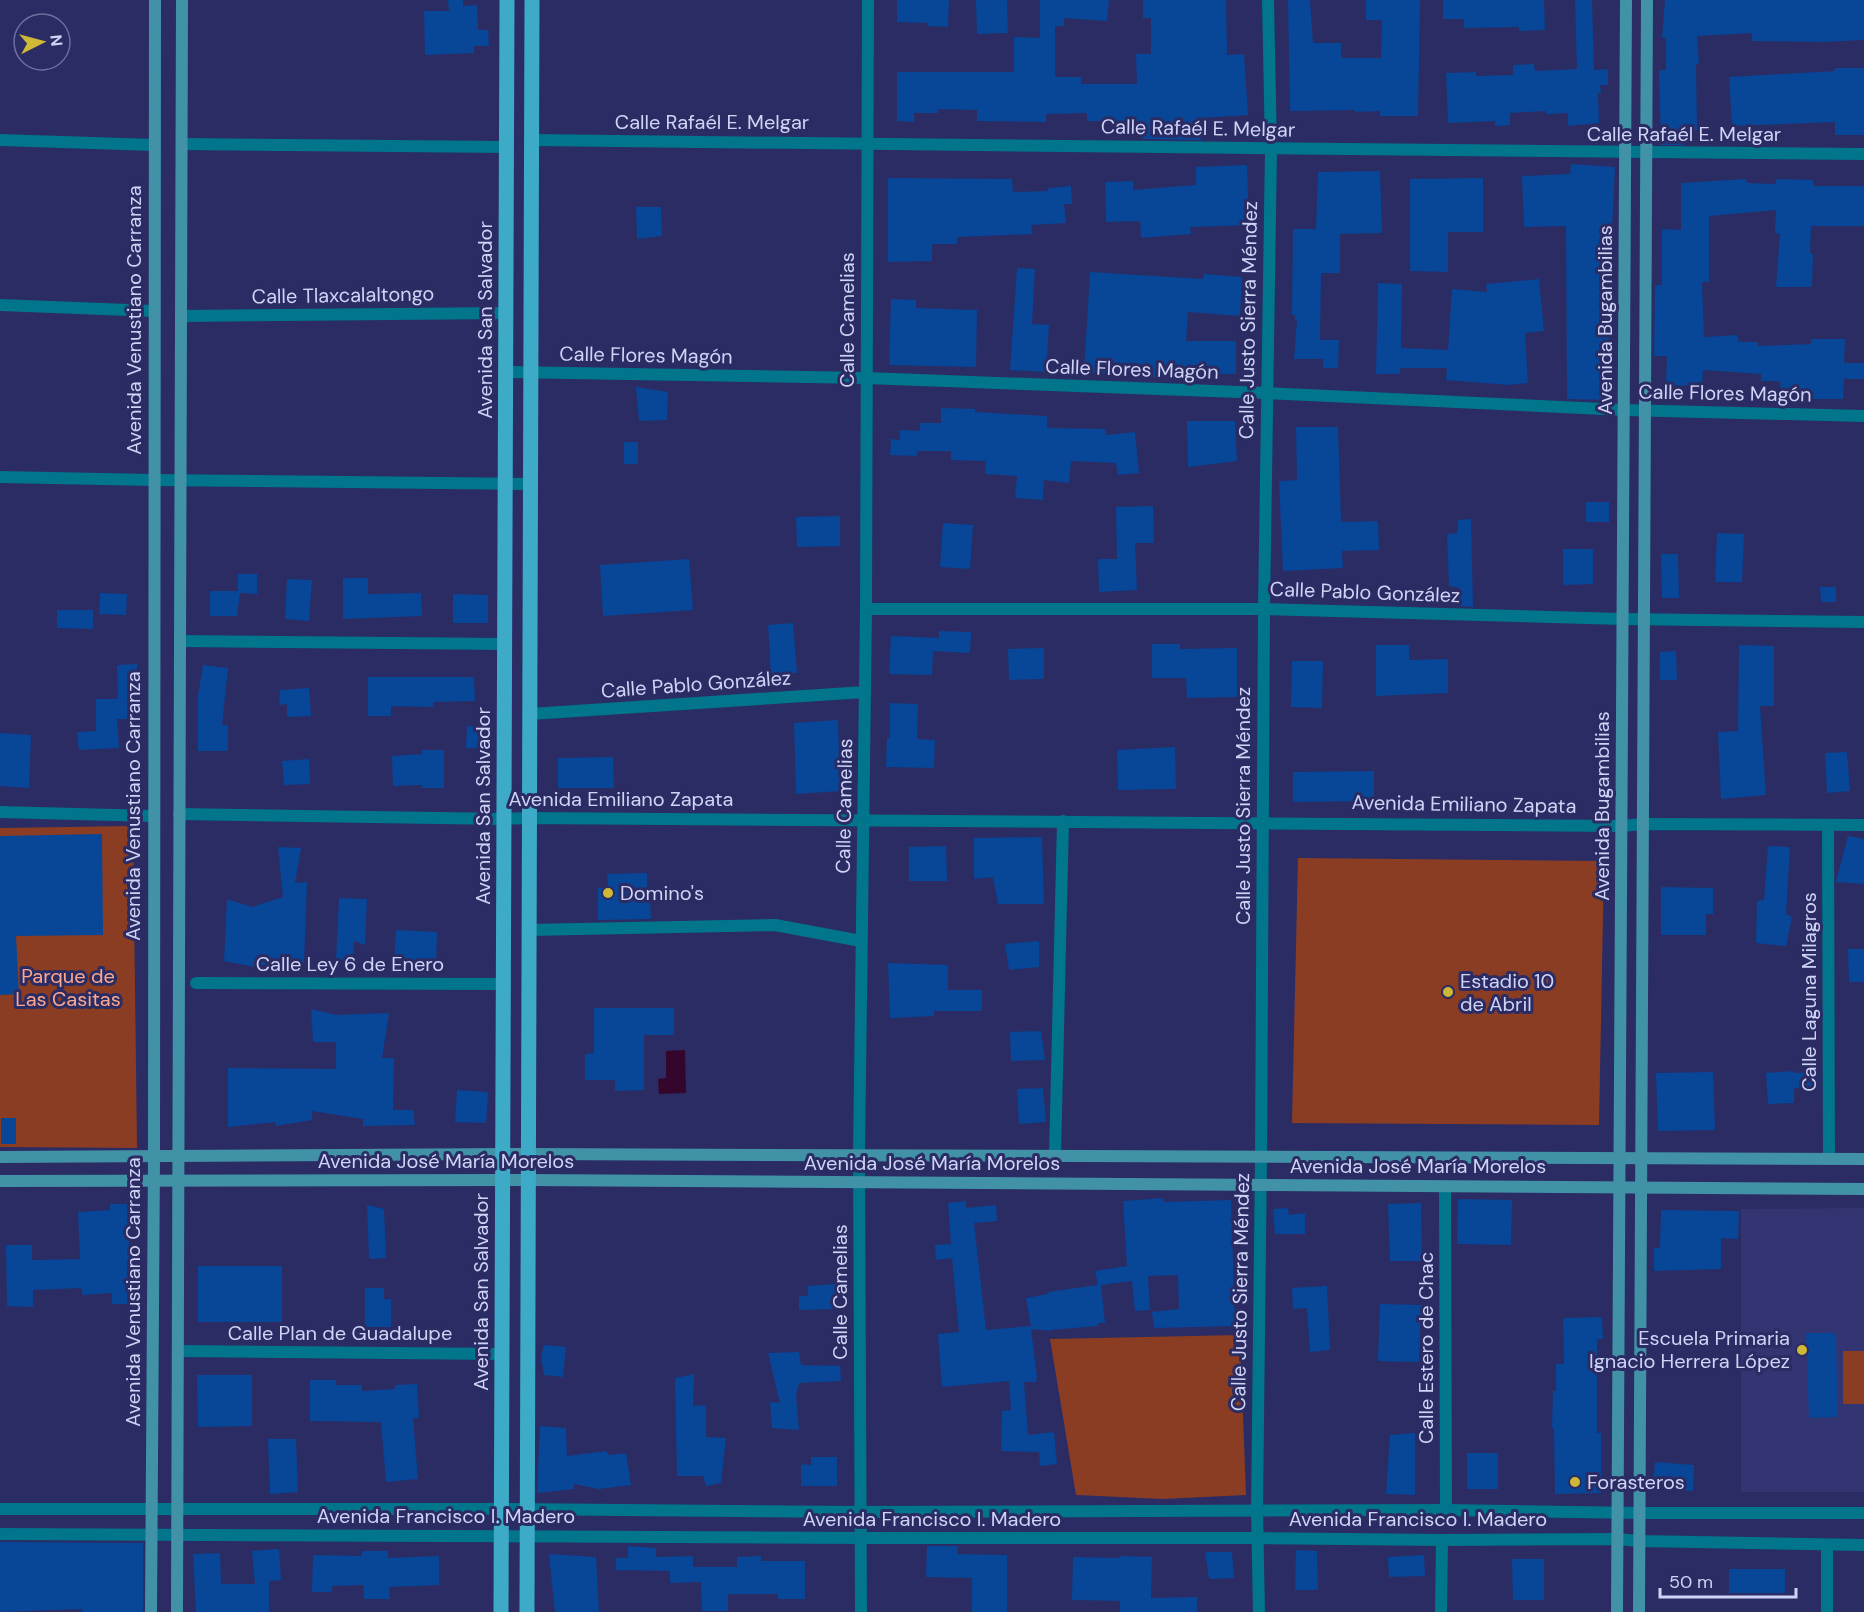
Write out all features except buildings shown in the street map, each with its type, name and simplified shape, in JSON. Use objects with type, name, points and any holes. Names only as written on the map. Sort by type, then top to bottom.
[{"type":"main road","name":"Avenida San Salvador","points":[[501,1612],[507,0]]},
{"type":"main road","points":[[527,1612],[532,0]]},
{"type":"street","name":"Avenida Venustiano Carranza","points":[[151,1612],[155,0]]},
{"type":"street","points":[[177,1612],[182,0]]},
{"type":"street","name":"Calle Camelias","points":[[861,1612],[859,1155],[866,609],[868,0]]},
{"type":"street","name":"Calle Justo Sierra Méndez","points":[[1259,1612],[1257,1510],[1264,609],[1271,149],[1268,0]]},
{"type":"street","name":"Avenida Bugambilias","points":[[1617,1612],[1626,0]]},
{"type":"street","name":"Avenida Bugambilias","points":[[1639,1612],[1647,0]]},
{"type":"street","points":[[0,140],[154,144]]},
{"type":"street","name":"Calle Rafaél E. Melgar","points":[[532,140],[1646,154],[1864,154]]},
{"type":"street","points":[[182,144],[507,147]]},
{"type":"street","points":[[0,305],[154,310]]},
{"type":"street","name":"Calle Tlaxcalaltongo","points":[[181,316],[506,313]]},
{"type":"street","name":"Calle Flores Magón","points":[[506,372],[866,378],[1266,393],[1645,411],[1864,416]]},
{"type":"street","points":[[0,477],[531,484]]},
{"type":"street","name":"Calle Pablo González","points":[[866,609],[1264,609],[1622,619],[1864,622]]},
{"type":"street","points":[[180,641],[505,644]]},
{"type":"street","name":"Calle Pablo González","points":[[530,714],[865,692]]},
{"type":"street","points":[[0,812],[153,816]]},
{"type":"street","name":"Avenida Emiliano Zapata","points":[[180,814],[504,819],[1263,820],[1621,826],[1643,824],[1864,825]]},
{"type":"street","points":[[1055,1156],[1063,821]]},
{"type":"street","name":"Calle Laguna Milagros","points":[[1828,825],[1829,1158]]},
{"type":"street","points":[[529,930],[775,925],[861,941]]},
{"type":"street","name":"Calle Ley 6 de Enero","points":[[196,983],[503,984]]},
{"type":"street","name":"Avenida José María Morelos","points":[[0,1157],[528,1154],[1864,1158]]},
{"type":"street","name":"Avenida José María Morelos","points":[[0,1181],[528,1180],[1864,1189]]},
{"type":"street","name":"Calle Estero de Chac","points":[[1445,1186],[1446,1510]]},
{"type":"street","name":"Calle Plan de Guadalupe","points":[[178,1351],[502,1354]]},
{"type":"street","name":"Avenida Francisco I. Madero","points":[[0,1509],[860,1512],[1446,1510],[1864,1513]]},
{"type":"street","name":"Avenida Francisco I. Madero","points":[[0,1534],[1617,1539],[1864,1545]]},
{"type":"street","points":[[1441,1612],[1442,1540]]},
{"type":"street","points":[[1827,1545],[1827,1612]]},
{"type":"shaded area","points":[[685,1050],[686,1093],[659,1094],[658,1079],[666,1078],[666,1051]]},
{"type":"shaded area","name":"Escuela Primaria Ignacio Herrera López","points":[[1864,1208],[1864,1492],[1741,1492],[1741,1209]]},
{"type":"green space","name":"Parque de Las Casitas","points":[[133,826],[137,1148],[0,1147],[0,828]]},
{"type":"green space","name":"Estadio 10 de Abril","points":[[1298,858],[1604,861],[1599,1125],[1292,1123]]},
{"type":"green space","points":[[1240,1335],[1246,1495],[1163,1499],[1076,1495],[1050,1339]]},
{"type":"green space","points":[[1843,1351],[1864,1351],[1864,1404],[1843,1404]]},
{"type":"place","name":"Domino's","points":[[608,893]]},
{"type":"place","name":"Estadio 10 de Abril","points":[[1448,992]]},
{"type":"place","name":"Escuela Primaria Ignacio Herrera López","points":[[1802,1350]]},
{"type":"place","name":"Forasteros","points":[[1575,1482]]}]
